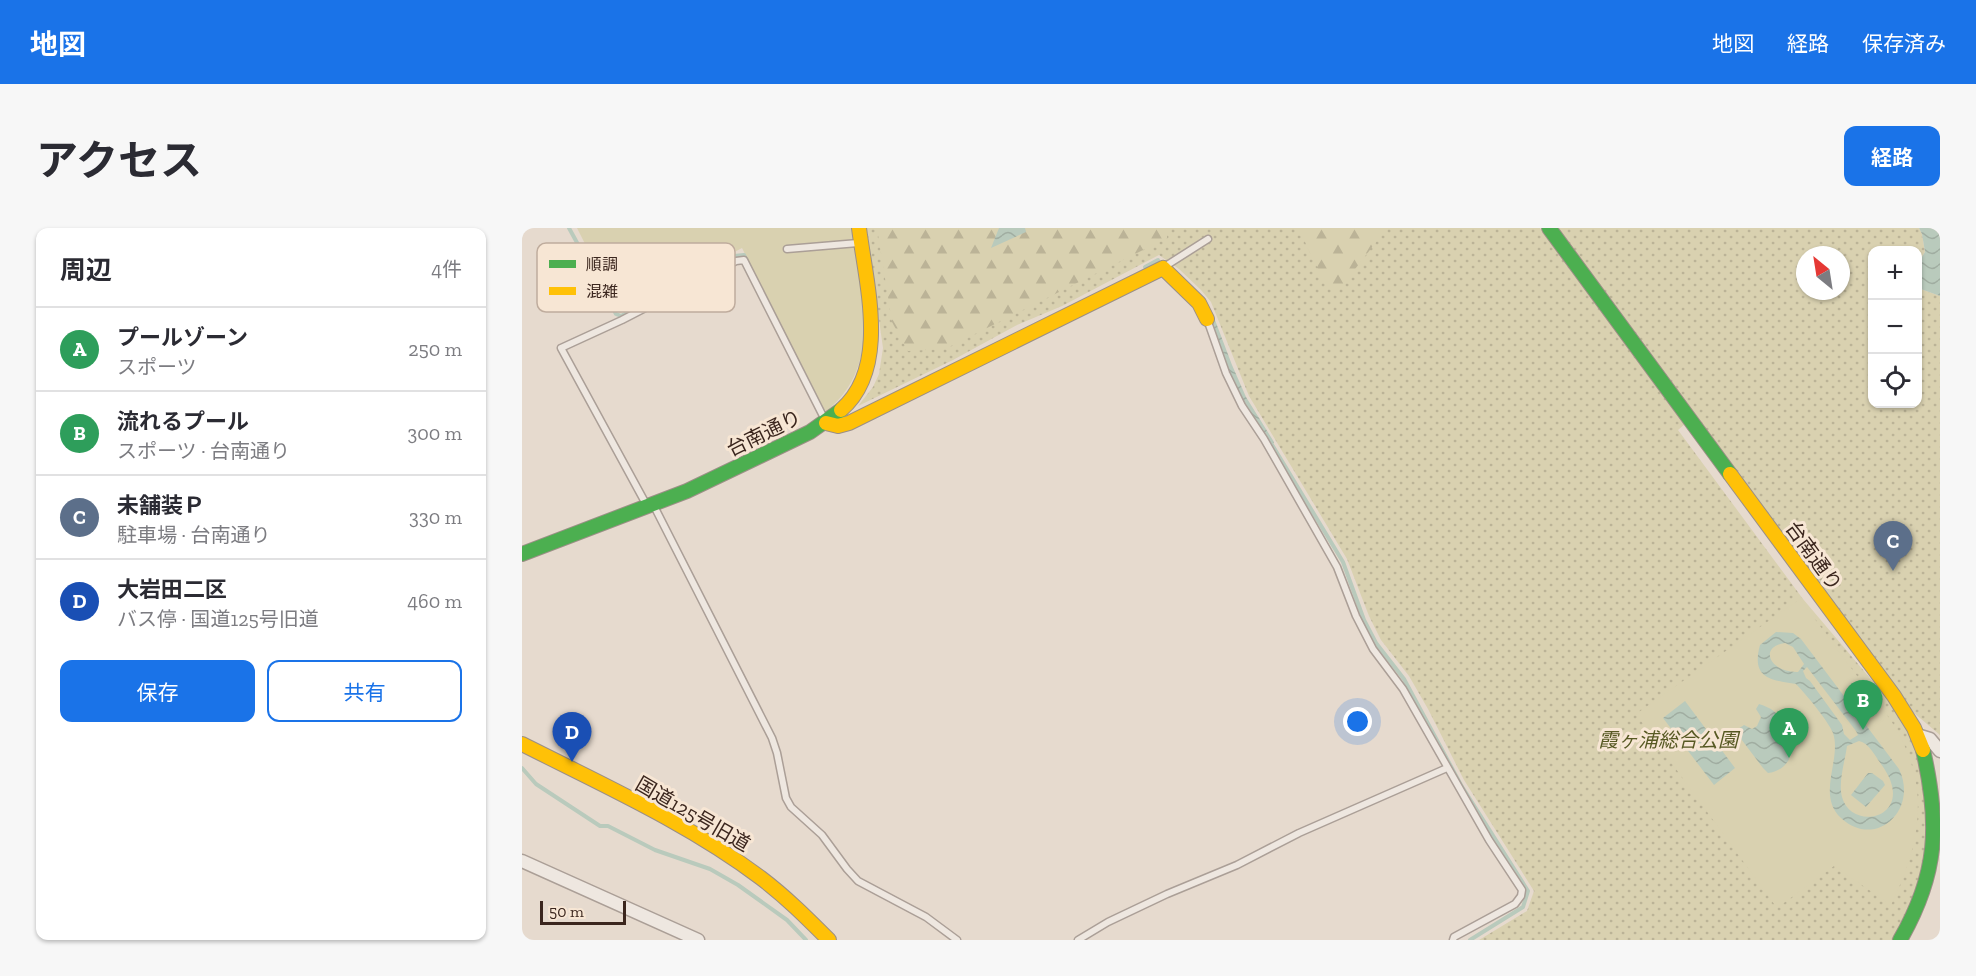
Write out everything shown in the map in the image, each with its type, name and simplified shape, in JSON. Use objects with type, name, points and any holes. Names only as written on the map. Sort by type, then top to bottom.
[{"type":"street","name":"台南通り","points":[[522,554],[687,491],[826,423],[847,405],[864,380],[872,350],[872,330],[859,228]]},
{"type":"street","name":"台南通り","points":[[1549,228],[1894,696],[1935,770],[1934,854],[1923,897],[1900,940]]},
{"type":"street","points":[[826,423],[838,426],[849,423],[1163,268],[1199,303],[1207,319]]},
{"type":"street","points":[[1917,735],[1930,739],[1940,751]]},
{"type":"street","name":"国道125号旧道","points":[[522,744],[667,819],[726,853],[798,908],[829,940]]},
{"type":"street","points":[[522,861],[698,940]]},
{"type":"lane","points":[[1163,268],[1208,239]]},
{"type":"lane","points":[[787,249],[861,243]]},
{"type":"lane","points":[[735,262],[744,260],[826,423]]},
{"type":"lane","points":[[637,312],[561,348],[650,505],[772,738],[786,798],[791,807],[822,835],[858,881],[926,917],[957,940]]},
{"type":"lane","points":[[1207,319],[1226,374],[1242,406],[1264,439],[1337,567],[1356,616],[1373,649],[1403,689],[1489,840],[1522,890],[1515,904],[1452,940]]},
{"type":"lane","points":[[1078,940],[1137,908],[1237,865],[1330,819],[1447,768]]},
{"type":"green space","points":[[577,228],[852,228],[860,277],[864,326],[862,350],[856,373],[844,393],[826,411],[742,248],[735,252],[735,243],[585,243]]},
{"type":"green space","name":"霞ヶ浦総合公園","points":[[866,228],[1540,228],[1685,424],[1678,430],[1803,599],[1897,710],[1911,734],[1929,790],[1922,884],[1893,940],[1479,940],[1527,911],[1534,891],[1464,780],[1409,676],[1381,640],[1347,559],[1249,396],[1211,302],[1201,290],[1179,269],[1159,255],[1062,306],[1017,325],[953,360],[858,406],[873,387],[879,374],[883,348]]},
{"type":"green space","points":[[877,228],[1167,228],[1167,238],[945,349],[908,351],[892,322]]},
{"type":"green space","points":[[1300,228],[1387,228],[1338,291],[1326,281],[1316,265]]},
{"type":"green space","points":[[1555,228],[1919,228],[1925,252],[1922,257],[1922,246],[1868,246],[1868,408],[1922,408],[1922,289],[1940,296],[1940,735],[1914,713]]},
{"type":"green space","points":[[1800,599],[1892,723],[1907,751],[1914,773],[1918,817],[1915,839],[1901,883],[1891,905],[1834,866],[1777,908],[1636,714]]},
{"type":"water","points":[[999,228],[1025,228],[1026,232],[991,248]]},
{"type":"water","points":[[1919,228],[1940,228],[1940,296],[1922,289],[1922,257],[1925,252]]},
{"type":"water","points":[[1215,320],[1246,397],[1274,442],[1271,447],[1241,400],[1210,322]]},
{"type":"water","points":[[1776,632],[1793,633],[1801,639],[1899,769],[1904,784],[1903,798],[1898,811],[1890,821],[1880,827],[1867,830],[1854,827],[1841,818],[1834,809],[1830,799],[1835,754],[1831,728],[1796,684],[1771,679],[1761,671],[1758,664],[1760,645]],"holes":[[[1785,643],[1793,647],[1804,664],[1798,672],[1780,668],[1771,659],[1772,649]],[[1807,667],[1858,735],[1850,740],[1844,734],[1842,725],[1803,671]],[[1859,741],[1866,744],[1891,782],[1893,797],[1888,807],[1880,814],[1869,817],[1858,815],[1848,808],[1842,797],[1841,778],[1847,746]]]},
{"type":"water","points":[[1685,701],[1735,768],[1714,785],[1663,718]]},
{"type":"water","points":[[1759,704],[1776,713],[1791,739],[1792,748],[1786,764],[1779,770],[1768,773],[1735,731],[1744,725],[1752,729],[1757,726],[1761,717],[1756,709]]},
{"type":"water","points":[[1868,773],[1872,773],[1885,785],[1866,807],[1851,795]]},
{"type":"waterway","points":[[569,228],[577,243]]},
{"type":"waterway","points":[[735,256],[744,255],[747,261]]},
{"type":"waterway","points":[[1145,267],[1158,260]]},
{"type":"waterway","points":[[615,312],[621,316],[629,312]]},
{"type":"waterway","points":[[1271,443],[1343,562],[1364,620],[1376,643],[1404,679],[1461,785],[1528,891],[1523,907],[1470,940]]},
{"type":"waterway","points":[[522,768],[536,784],[600,826],[608,826],[655,850],[710,869],[738,885],[787,920],[806,940]]},
{"type":"traffic: fast","points":[[1549,228],[1730,474]]},
{"type":"traffic: fast","points":[[522,554],[687,491],[810,432],[841,410]]},
{"type":"traffic: fast","points":[[1900,940],[1922,893],[1932,848],[1932,802],[1923,750]]},
{"type":"traffic: slow","points":[[841,410],[856,392],[865,372],[870,349],[869,299],[859,228]]},
{"type":"traffic: slow","points":[[826,423],[838,426],[849,423],[1163,268],[1199,303],[1207,319]]},
{"type":"traffic: slow","points":[[1730,474],[1894,696],[1914,728],[1923,750]]},
{"type":"traffic: slow","points":[[522,744],[675,822],[733,858],[770,885],[829,940]]},
{"type":"place","name":"未舗装Ｐ","points":[[1893,571]]},
{"type":"place","name":"流れるプール","points":[[1863,730]]},
{"type":"place","name":"プールゾーン","points":[[1789,758]]},
{"type":"place","name":"大岩田二区","points":[[572,762]]}]
